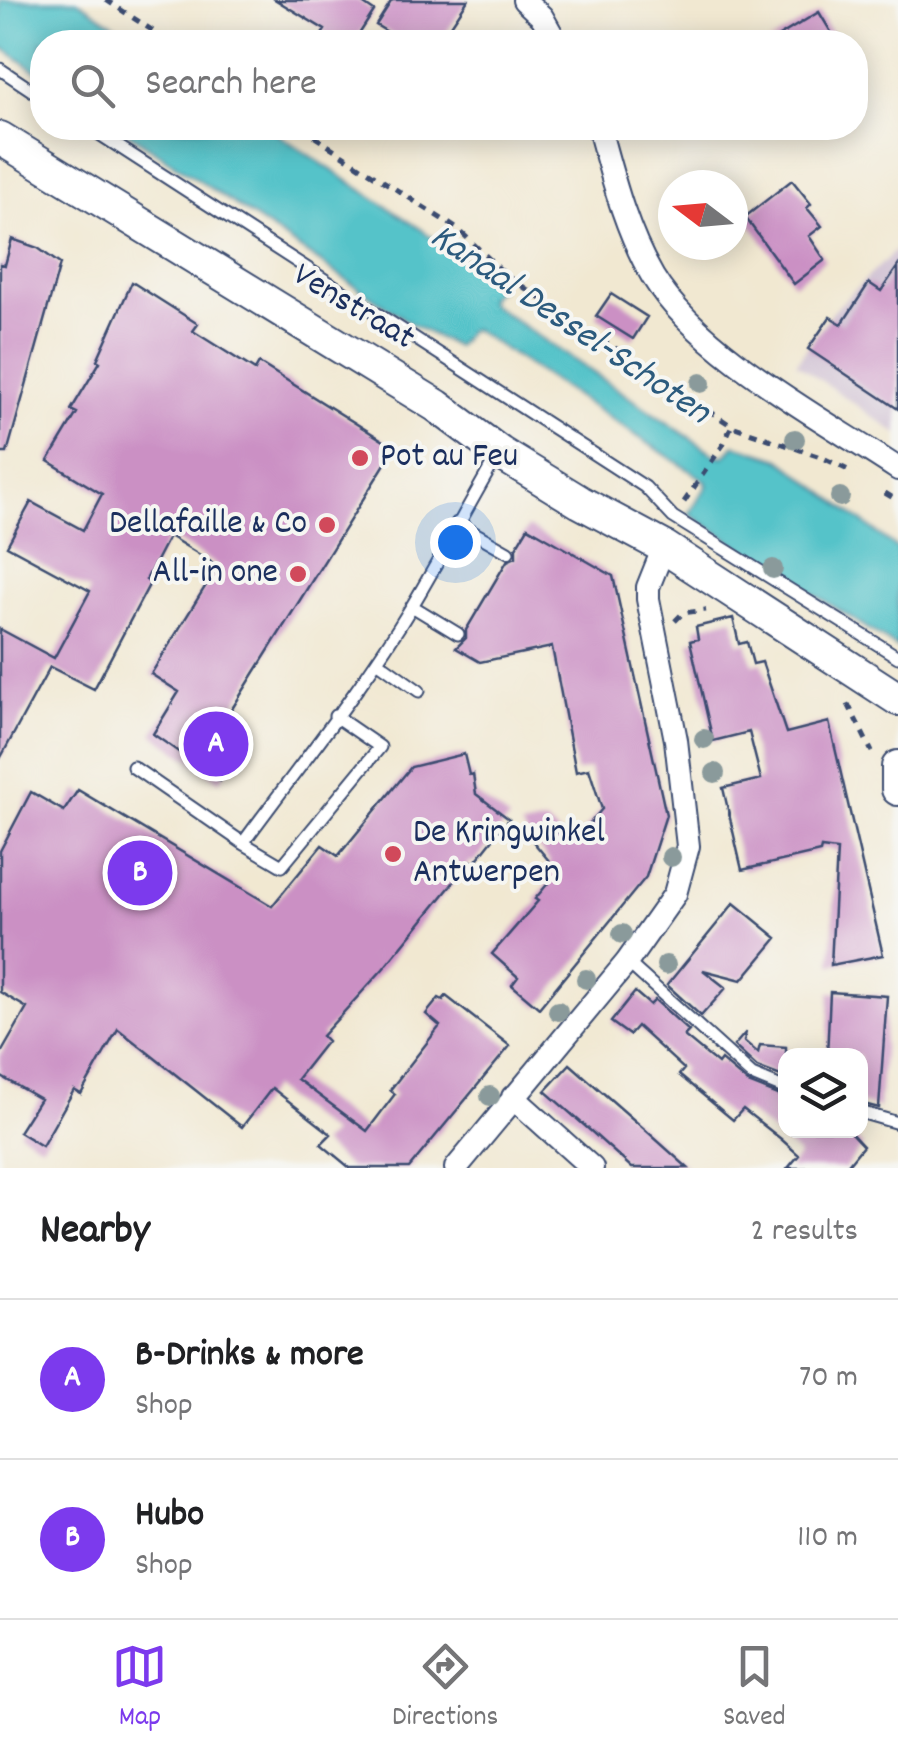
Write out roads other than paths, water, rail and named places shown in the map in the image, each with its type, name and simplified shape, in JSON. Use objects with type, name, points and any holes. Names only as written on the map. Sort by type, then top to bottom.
[{"type":"street","points":[[524,0],[549,30]]},
{"type":"street","name":"Venstraat","points":[[0,138],[437,406],[500,453],[664,547],[898,700]]},
{"type":"street","points":[[602,140],[630,232],[655,280],[683,315],[728,356],[898,469]]},
{"type":"street","points":[[456,1168],[627,962],[675,894],[688,846],[676,740],[654,640],[648,587],[664,547]]},
{"type":"street","points":[[886,762],[898,789]]},
{"type":"street","points":[[513,1097],[592,1168]]},
{"type":"lane","points":[[0,69],[30,89]]},
{"type":"lane","points":[[108,140],[645,488],[673,516],[898,657]]},
{"type":"lane","points":[[243,843],[376,661],[500,453]]},
{"type":"lane","points":[[457,522],[508,552]]},
{"type":"lane","points":[[412,606],[458,634]]},
{"type":"lane","points":[[376,661],[419,691]]},
{"type":"lane","points":[[133,767],[282,866],[380,747],[335,716]]},
{"type":"lane","points":[[627,962],[752,1075],[778,1086]]},
{"type":"lane","points":[[868,1114],[898,1123]]},
{"type":"water","points":[[0,0],[77,0],[122,30],[30,30],[30,67],[0,46]]},
{"type":"water","points":[[139,140],[286,140],[500,287],[489,297],[489,303],[714,454],[724,457],[735,445],[780,459],[898,549],[898,648],[689,514],[707,486],[706,481],[473,329],[456,347],[413,325]]},
{"type":"place","name":"Pot au Feu","points":[[360,458]]},
{"type":"place","name":"Dellafaille & Co","points":[[327,525]]},
{"type":"place","name":"All-in one","points":[[298,574]]},
{"type":"place","name":"B-Drinks & more","points":[[216,744]]},
{"type":"place","name":"De Kringwinkel Antwerpen","points":[[393,854]]},
{"type":"place","name":"Hubo","points":[[140,873]]},
{"type":"water label","name":"Kanaal Dessel-Schoten","points":[[569,326]]}]
